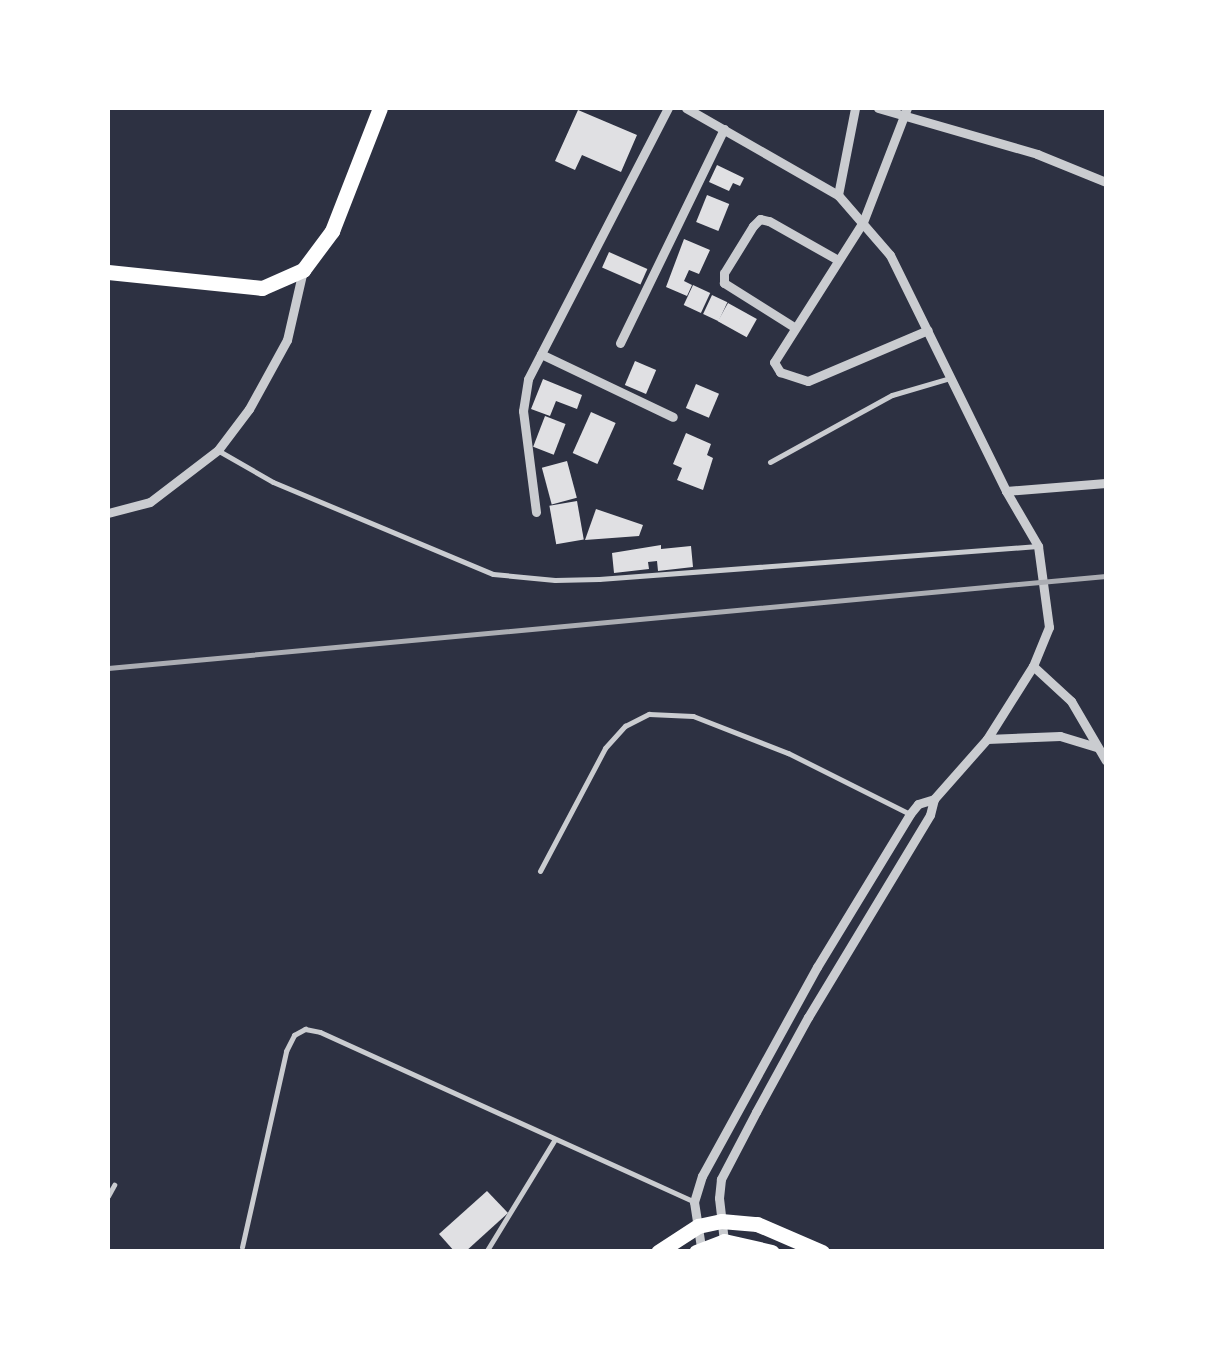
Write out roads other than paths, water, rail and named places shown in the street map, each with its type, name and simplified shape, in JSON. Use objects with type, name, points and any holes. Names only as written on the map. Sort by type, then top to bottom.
[{"type":"main road","points":[[108,272],[262,288],[303,270],[332,231],[380,108]]},
{"type":"main road","points":[[658,1252],[698,1226],[722,1221],[756,1224],[822,1252]]},
{"type":"main road","points":[[698,1249],[724,1241],[772,1252]]},
{"type":"street","points":[[536,512],[524,411],[528,380],[668,108]]},
{"type":"street","points":[[686,108],[838,196],[890,255],[1006,492],[1038,546],[1049,627],[1033,666],[988,739],[934,798],[918,804],[910,814],[757,1075],[702,1176],[694,1202],[698,1249]]},
{"type":"street","points":[[838,196],[856,108]]},
{"type":"street","points":[[878,108],[905,112],[993,139],[1106,182]]},
{"type":"street","points":[[905,112],[863,222],[774,362],[780,372],[796,380],[808,380],[928,330]]},
{"type":"street","points":[[620,342],[724,130]]},
{"type":"street","points":[[794,327],[724,283],[724,274],[753,226],[760,219],[769,221],[838,260]]},
{"type":"street","points":[[108,513],[150,502],[218,450],[250,408],[287,340],[303,270]]},
{"type":"street","points":[[541,354],[673,417]]},
{"type":"street","points":[[1006,492],[1106,483]]},
{"type":"street","points":[[1033,666],[1070,701],[1106,761]]},
{"type":"street","points":[[988,739],[1060,736],[1095,747]]},
{"type":"street","points":[[724,1241],[722,1179],[808,1016],[930,815],[934,798]]},
{"type":"lane","points":[[770,462],[892,395],[952,377]]},
{"type":"lane","points":[[218,450],[272,482],[494,574],[555,580],[600,579],[1038,546]]},
{"type":"lane","points":[[540,871],[605,748],[624,726],[649,714],[692,716],[708,722],[788,753],[910,814]]},
{"type":"lane","points":[[242,1248],[286,1051],[294,1035],[305,1029],[320,1032],[694,1202]]},
{"type":"lane","points":[[486,1252],[555,1139]]},
{"type":"lane","points":[[108,1196],[114,1186]]},
{"type":"railway","points":[[108,668],[1106,576]]}]
